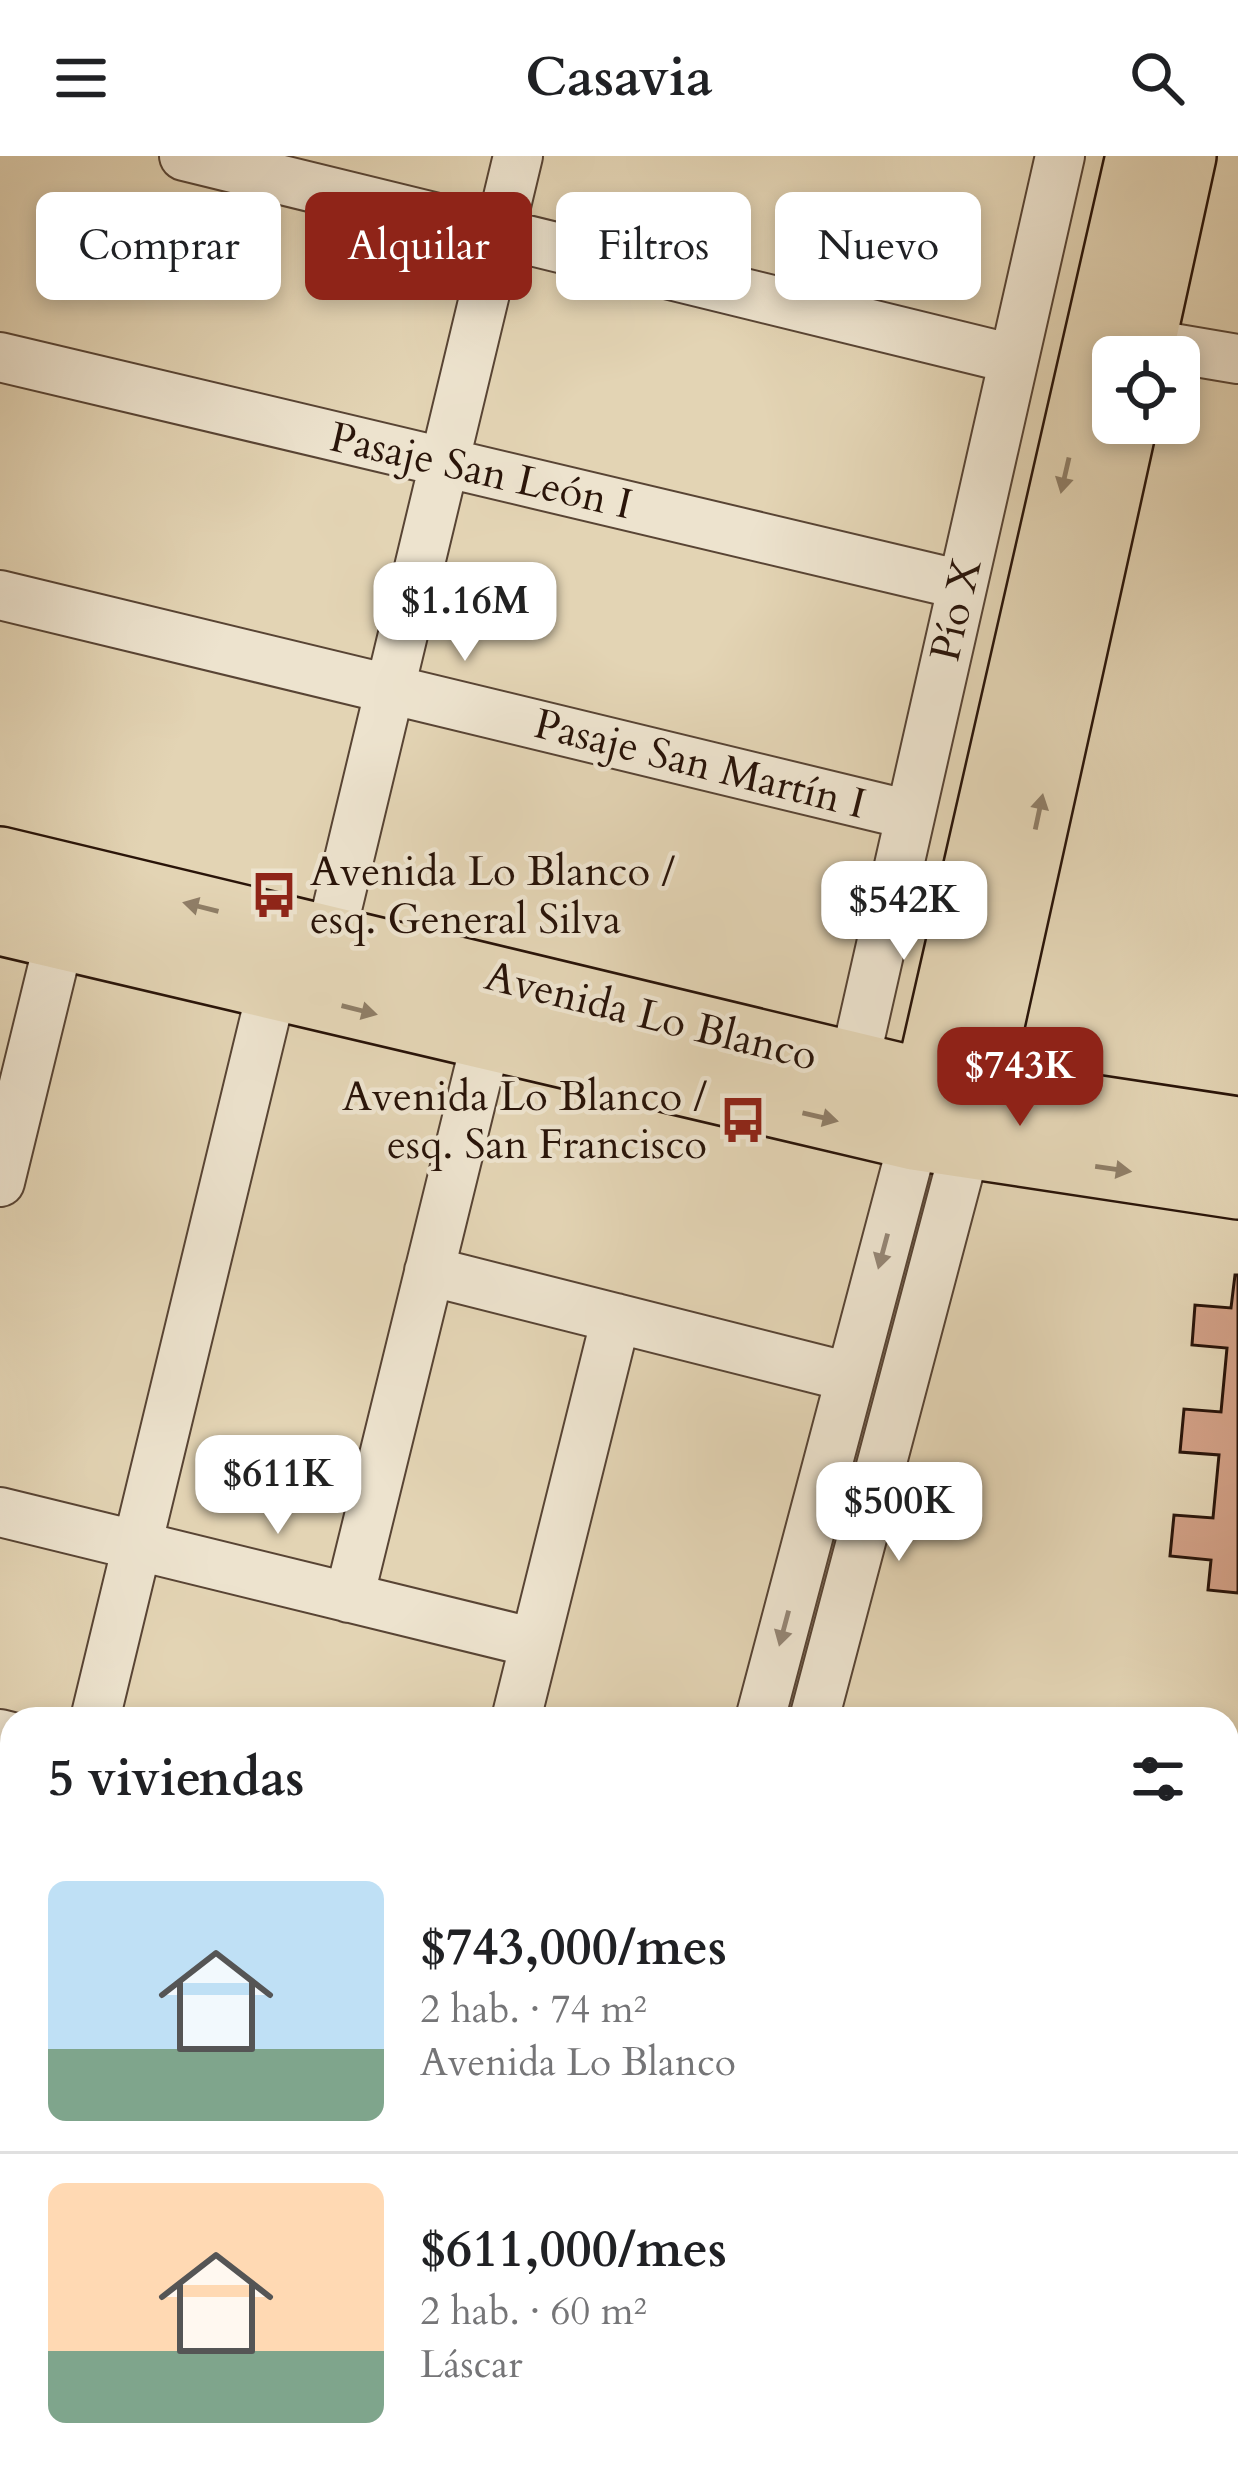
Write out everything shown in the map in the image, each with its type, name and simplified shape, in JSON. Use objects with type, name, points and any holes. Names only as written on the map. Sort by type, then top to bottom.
[{"type":"main road","points":[[1127,336],[1152,162]]},
{"type":"main road","points":[[946,1115],[1103,444]]},
{"type":"main road","points":[[946,1115],[1120,444]]},
{"type":"main road","name":"Avenida Lo Blanco","points":[[0,859],[854,1064],[946,1115],[1238,1129]]},
{"type":"main road","name":"Avenida Lo Blanco","points":[[0,923],[486,1041],[946,1115],[1238,1187]]},
{"type":"street","points":[[184,156],[334,192]]},
{"type":"street","points":[[509,192],[518,156]]},
{"type":"street","points":[[1058,156],[1152,162]]},
{"type":"street","name":"Pío X","points":[[854,1064],[1058,156]]},
{"type":"street","points":[[532,240],[1013,359]]},
{"type":"street","points":[[330,938],[484,300]]},
{"type":"street","points":[[1200,354],[1238,359]]},
{"type":"street","name":"Pasaje San León I","points":[[0,357],[962,585]]},
{"type":"street","name":"Pasaje San Martín I","points":[[0,595],[910,815]]},
{"type":"street","points":[[1,1172],[60,938]]},
{"type":"street","points":[[98,1707],[272,989]]},
{"type":"street","points":[[349,1598],[486,1041]]},
{"type":"street","points":[[763,1707],[849,1377],[946,1115]]},
{"type":"street","points":[[817,1707],[946,1115]]},
{"type":"street","points":[[430,1271],[849,1377]]},
{"type":"street","points":[[519,1707],[616,1318]]},
{"type":"street","points":[[0,1512],[535,1643]]},
{"type":"building","points":[[1235,1275],[1238,1593],[1208,1590],[1211,1560],[1170,1556],[1174,1515],[1213,1518],[1219,1455],[1180,1452],[1184,1409],[1221,1412],[1227,1348],[1192,1345],[1195,1305],[1231,1308]]},
{"type":"place","name":"Avenida Lo Blanco / esq. General Silva","points":[[274,895]]},
{"type":"place","name":"Avenida Lo Blanco / esq. San Francisco","points":[[743,1120]]}]
